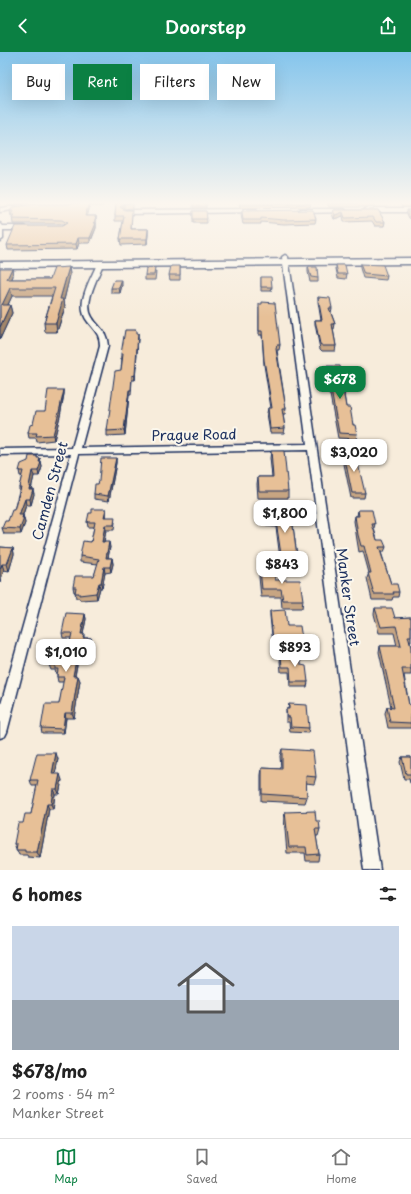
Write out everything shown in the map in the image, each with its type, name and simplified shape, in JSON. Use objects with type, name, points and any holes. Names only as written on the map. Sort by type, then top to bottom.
[{"type":"main road","points":[[0,265],[411,256]]},
{"type":"main road","points":[[285,259],[411,261]]},
{"type":"main road","points":[[0,260],[101,262]]},
{"type":"street","name":"Manker Street","points":[[285,259],[372,870]]},
{"type":"street","name":"Camden Street","points":[[0,732],[104,345],[101,331],[90,319],[85,308],[101,262]]},
{"type":"street","name":"Prague Road","points":[[1,452],[312,447]]},
{"type":"building","points":[[9,241],[77,241],[76,244],[7,245]]},
{"type":"building","points":[[360,264],[383,265],[387,276],[364,274]]},
{"type":"building","points":[[336,265],[345,265],[347,274],[338,274]]},
{"type":"building","points":[[171,266],[180,266],[180,275],[169,275]]},
{"type":"building","points":[[69,267],[60,299],[63,299],[56,323],[44,323],[55,288],[10,288],[2,305],[10,305],[0,327],[0,268],[12,268],[7,279],[50,279],[54,268]]},
{"type":"building","points":[[308,267],[317,267],[318,278],[311,277]]},
{"type":"building","points":[[146,268],[155,268],[154,275],[145,275]]},
{"type":"building","points":[[261,277],[271,277],[272,287],[261,287]]},
{"type":"building","points":[[114,280],[122,280],[119,288],[111,288]]},
{"type":"building","points":[[318,297],[330,298],[332,308],[329,308],[335,324],[332,324],[336,346],[323,346],[320,344],[315,320],[322,320]]},
{"type":"building","points":[[262,302],[275,303],[280,345],[277,345],[276,349],[286,409],[282,409],[285,428],[270,429],[268,408],[272,408],[264,360],[262,331],[259,331],[259,304],[262,304]]},
{"type":"building","points":[[125,330],[136,330],[136,334],[138,334],[135,375],[132,376],[131,390],[129,390],[124,430],[107,431],[115,371],[121,370],[123,354],[121,354]]},
{"type":"building","points":[[324,366],[340,366],[346,389],[343,390],[346,407],[350,407],[353,425],[355,425],[357,434],[339,433],[331,390]]},
{"type":"building","points":[[48,390],[64,390],[53,435],[36,436],[37,433],[28,433],[30,425],[33,424],[36,411],[45,411]]},
{"type":"building","points":[[271,451],[284,451],[288,491],[259,491],[258,477],[273,477]]},
{"type":"building","points":[[346,451],[355,451],[365,493],[352,493],[345,459],[348,459]]},
{"type":"building","points":[[29,456],[37,456],[37,458],[40,458],[39,462],[41,462],[38,471],[32,471],[29,489],[33,489],[30,499],[25,499],[19,515],[23,515],[22,518],[24,518],[20,529],[2,528],[5,521],[8,521],[12,510],[14,510],[21,487],[19,487],[23,471],[19,471],[21,464],[28,461]]},
{"type":"building","points":[[101,458],[116,458],[108,496],[94,494],[95,484],[98,484],[99,481]]},
{"type":"building","points":[[92,509],[106,509],[104,517],[115,517],[114,525],[105,525],[102,542],[109,542],[106,558],[112,558],[110,567],[104,567],[101,583],[99,583],[96,593],[79,595],[79,593],[75,593],[76,587],[73,587],[75,576],[94,576],[99,559],[80,556],[83,541],[91,542],[95,522],[87,522],[89,513],[92,513]]},
{"type":"building","points":[[358,510],[372,510],[375,524],[372,524],[377,540],[383,540],[386,547],[379,547],[391,584],[397,584],[399,592],[393,592],[394,594],[374,594],[368,573],[371,573],[364,546],[361,546],[358,535],[355,516],[359,516]]},
{"type":"building","points":[[291,511],[297,556],[294,556],[295,561],[282,561],[276,521],[266,521],[265,512]]},
{"type":"building","points":[[0,547],[13,548],[7,564],[2,564],[0,569]]},
{"type":"building","points":[[260,569],[274,569],[275,580],[300,580],[303,600],[283,600],[281,589],[262,589]]},
{"type":"building","points":[[375,608],[392,608],[395,618],[411,617],[411,636],[408,636],[411,647],[411,669],[402,669],[409,705],[411,705],[411,723],[390,722],[387,707],[394,708],[380,646],[401,646],[396,626],[381,627]]},
{"type":"building","points":[[285,610],[287,626],[300,626],[302,639],[273,640],[270,611]]},
{"type":"building","points":[[66,613],[85,614],[81,634],[84,634],[83,638],[91,638],[89,648],[78,649],[73,676],[78,676],[72,713],[65,713],[63,729],[41,728],[45,704],[59,704],[64,677],[57,677],[58,669],[55,669],[55,665],[49,665],[51,658],[57,658],[57,655],[67,656],[72,633],[62,633]]},
{"type":"building","points":[[281,656],[301,656],[301,665],[306,666],[308,682],[291,682],[290,667],[282,667]]},
{"type":"building","points":[[289,704],[307,705],[309,728],[291,727],[290,717],[287,717],[286,709],[289,709]]},
{"type":"building","points":[[282,749],[313,751],[316,777],[306,776],[307,797],[262,794],[262,768],[282,769]]},
{"type":"building","points":[[37,753],[56,753],[52,774],[60,774],[57,789],[53,789],[51,804],[47,804],[37,852],[25,852],[25,850],[16,850],[17,844],[14,844],[18,823],[23,823],[25,814],[31,814],[38,780],[30,780]]},
{"type":"building","points":[[402,757],[411,757],[411,774],[406,774]]},
{"type":"building","points":[[315,811],[316,821],[319,821],[320,829],[315,829],[319,854],[307,855],[306,847],[289,847],[285,812]]}]
